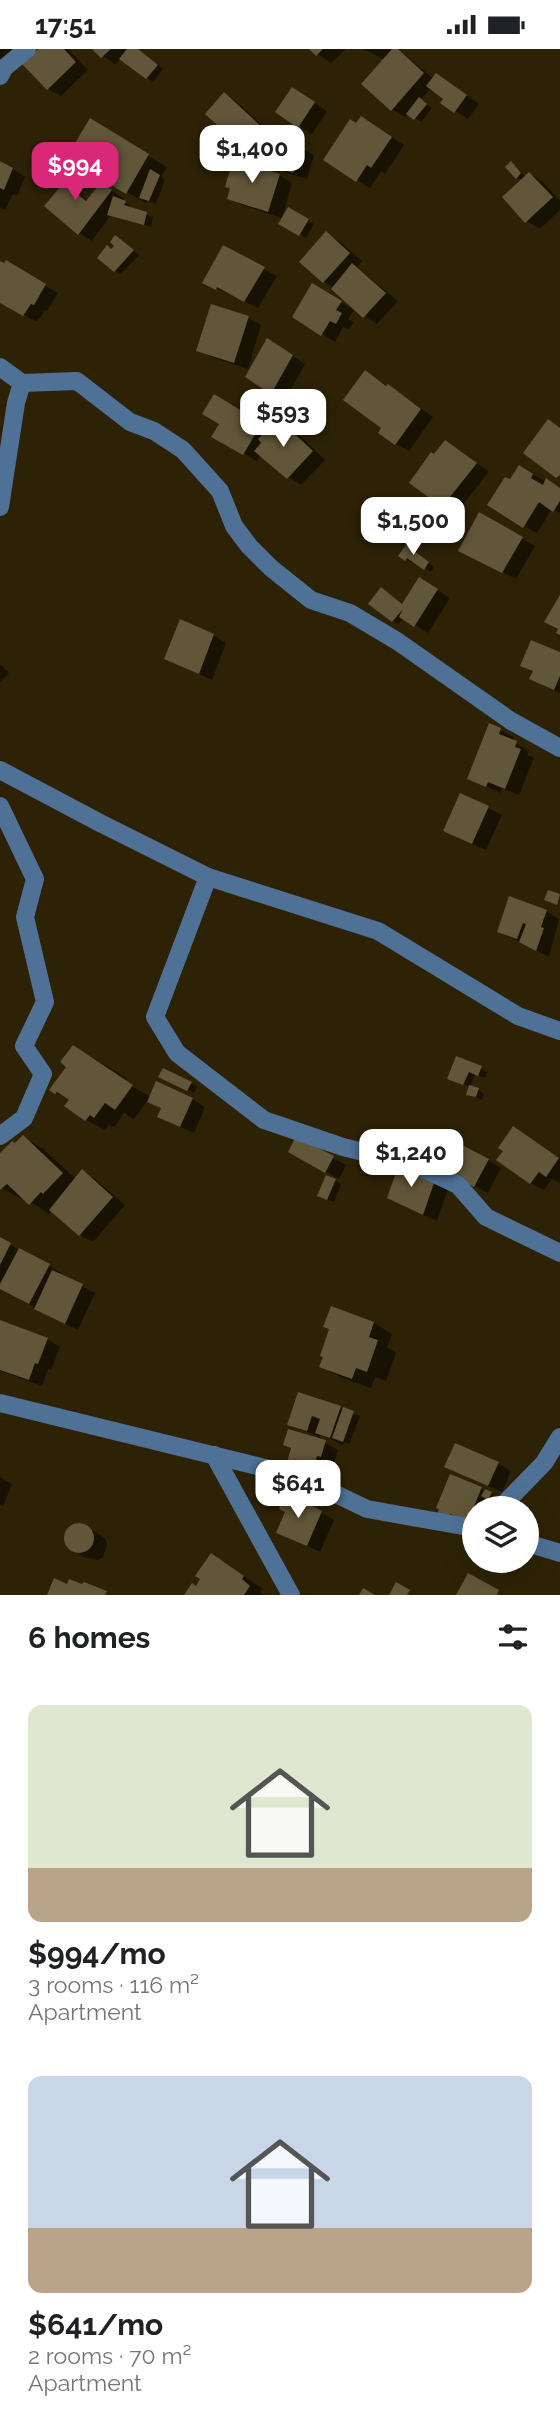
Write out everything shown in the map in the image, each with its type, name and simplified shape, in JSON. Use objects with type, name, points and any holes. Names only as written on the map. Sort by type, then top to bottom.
[{"type":"street","points":[[0,76],[4,68],[27,49]]},
{"type":"street","points":[[0,367],[22,383],[77,381],[130,422],[153,431],[183,450],[220,491],[234,526],[249,546],[271,568],[311,600],[350,614],[374,627],[511,721],[560,748]]},
{"type":"street","points":[[0,507],[16,403],[22,383]]},
{"type":"street","points":[[0,770],[208,877],[378,931],[518,1016],[560,1031]]},
{"type":"street","points":[[0,806],[35,879],[25,918],[46,1002],[23,1046],[43,1074],[24,1118],[0,1136]]},
{"type":"street","points":[[208,877],[155,1017],[177,1053],[264,1120],[343,1147],[416,1165],[458,1185],[486,1217],[560,1253]]},
{"type":"street","points":[[0,1403],[298,1476],[367,1509],[462,1526]]},
{"type":"street","points":[[512,1496],[544,1463],[560,1437]]},
{"type":"street","points":[[214,1455],[291,1595]]},
{"type":"street","points":[[539,1547],[560,1553]]},
{"type":"building","points":[[38,49],[64,49],[76,62],[47,90],[22,64]]},
{"type":"building","points":[[92,49],[111,49],[101,58]]},
{"type":"building","points":[[127,49],[138,49],[158,65],[146,79],[119,59]]},
{"type":"building","points":[[309,49],[323,49],[316,56]]},
{"type":"building","points":[[392,49],[398,49],[424,73],[391,111],[361,84]]},
{"type":"building","points":[[436,73],[467,95],[454,113],[440,103],[443,99],[426,86]]},
{"type":"building","points":[[292,87],[315,102],[298,128],[275,112]]},
{"type":"building","points":[[224,92],[262,127],[239,152],[229,144],[233,140],[205,114]]},
{"type":"building","points":[[419,97],[427,104],[414,120],[406,114]]},
{"type":"building","points":[[361,116],[392,137],[371,168],[367,165],[356,182],[323,160],[350,119],[356,123]]},
{"type":"building","points":[[90,118],[149,154],[126,194],[66,158]]},
{"type":"building","points":[[272,137],[302,146],[293,173],[250,159],[257,138],[270,142]]},
{"type":"building","points":[[233,159],[280,174],[268,212],[227,199],[230,188],[225,187]]},
{"type":"building","points":[[0,161],[13,168],[4,190],[0,188]]},
{"type":"building","points":[[511,161],[521,173],[516,179],[505,167]]},
{"type":"building","points":[[71,164],[81,172],[69,187],[86,201],[101,182],[112,190],[78,235],[44,206],[61,186],[56,182]]},
{"type":"building","points":[[150,169],[160,175],[149,201],[139,198]]},
{"type":"building","points":[[529,172],[553,197],[525,223],[502,197]]},
{"type":"building","points":[[113,196],[126,201],[124,205],[147,212],[144,225],[107,215]]},
{"type":"building","points":[[288,207],[309,219],[299,236],[278,224]]},
{"type":"building","points":[[326,231],[350,253],[323,283],[299,262]]},
{"type":"building","points":[[115,235],[134,250],[114,272],[97,258],[107,245],[111,249],[114,246],[110,242]]},
{"type":"building","points":[[223,245],[265,267],[244,302],[217,287],[216,290],[202,283]]},
{"type":"building","points":[[6,260],[46,284],[34,305],[31,304],[23,316],[0,303],[0,261],[4,263]]},
{"type":"building","points":[[352,263],[386,293],[363,318],[331,289]]},
{"type":"building","points":[[312,283],[342,301],[336,310],[342,313],[336,324],[330,321],[321,336],[292,317]]},
{"type":"building","points":[[211,304],[249,316],[234,363],[196,351]]},
{"type":"building","points":[[267,338],[293,355],[271,394],[245,377]]},
{"type":"building","points":[[365,370],[421,409],[395,445],[378,433],[381,428],[343,400]]},
{"type":"building","points":[[214,394],[262,423],[243,455],[211,437],[219,424],[202,414]]},
{"type":"building","points":[[548,419],[560,428],[560,475],[556,478],[523,453]]},
{"type":"building","points":[[281,421],[313,451],[287,479],[254,451],[261,443],[258,439],[271,425],[274,429]]},
{"type":"building","points":[[445,440],[477,463],[442,507],[409,483],[431,452],[434,454]]},
{"type":"building","points":[[519,465],[533,474],[531,478],[543,485],[546,478],[560,488],[560,501],[553,512],[539,502],[523,528],[487,505],[505,477],[510,479]]},
{"type":"building","points":[[479,512],[523,537],[502,573],[458,551]]},
{"type":"building","points":[[406,545],[429,562],[424,570],[407,558],[405,561],[398,556]]},
{"type":"building","points":[[419,577],[438,589],[414,627],[399,617],[403,609],[392,622],[368,604],[381,587],[402,604]]},
{"type":"building","points":[[560,595],[560,635],[556,633],[558,629],[544,622]]},
{"type":"building","points":[[180,619],[214,634],[199,674],[164,659]]},
{"type":"building","points":[[531,640],[560,652],[560,676],[554,690],[529,679],[533,671],[520,666]]},
{"type":"building","points":[[489,723],[501,728],[499,734],[517,741],[515,747],[521,749],[505,789],[488,782],[486,787],[467,779]]},
{"type":"building","points":[[460,793],[489,806],[472,844],[443,831]]},
{"type":"building","points":[[548,890],[560,894],[557,905],[544,900]]},
{"type":"building","points":[[509,896],[547,910],[536,951],[519,942],[526,924],[523,923],[517,939],[497,932]]},
{"type":"building","points":[[73,1045],[133,1085],[115,1110],[105,1103],[94,1118],[90,1115],[85,1121],[64,1106],[69,1100],[49,1090],[66,1067],[60,1062]]},
{"type":"building","points":[[456,1056],[482,1066],[478,1076],[469,1072],[463,1085],[447,1079]]},
{"type":"building","points":[[163,1068],[192,1082],[187,1091],[158,1077]]},
{"type":"building","points":[[156,1081],[193,1098],[180,1127],[157,1117],[161,1108],[147,1102]]},
{"type":"building","points":[[469,1085],[479,1088],[476,1097],[466,1095]]},
{"type":"building","points":[[513,1126],[559,1158],[546,1177],[539,1172],[530,1184],[496,1160],[503,1151],[498,1148]]},
{"type":"building","points":[[23,1135],[63,1173],[29,1205],[7,1184],[0,1190],[0,1153]]},
{"type":"building","points":[[296,1136],[334,1156],[325,1173],[288,1152]]},
{"type":"building","points":[[460,1144],[489,1159],[474,1187],[430,1164],[435,1154],[451,1162]]},
{"type":"building","points":[[399,1164],[435,1180],[423,1215],[387,1198]]},
{"type":"building","points":[[82,1169],[113,1197],[79,1236],[49,1210]]},
{"type":"building","points":[[326,1175],[336,1179],[327,1200],[317,1196]]},
{"type":"building","points":[[0,1237],[11,1243],[0,1265]]},
{"type":"building","points":[[19,1248],[50,1264],[29,1304],[0,1289],[0,1284]]},
{"type":"building","points":[[52,1270],[83,1284],[65,1324],[34,1309]]},
{"type":"building","points":[[331,1306],[374,1322],[369,1337],[378,1340],[367,1372],[356,1368],[352,1379],[319,1367],[329,1329],[323,1327]]},
{"type":"building","points":[[0,1320],[48,1338],[29,1380],[0,1370]]},
{"type":"building","points":[[298,1392],[341,1406],[330,1438],[315,1433],[320,1419],[312,1416],[307,1431],[287,1425]]},
{"type":"building","points":[[343,1407],[354,1411],[343,1442],[332,1438]]},
{"type":"building","points":[[288,1429],[326,1440],[321,1457],[317,1456],[313,1470],[287,1462],[291,1448],[283,1445]]},
{"type":"building","points":[[455,1443],[499,1462],[488,1486],[444,1467]]},
{"type":"building","points":[[450,1474],[482,1487],[478,1496],[462,1496],[462,1519],[450,1514],[449,1519],[437,1514],[439,1509],[436,1508]]},
{"type":"building","points":[[485,1489],[492,1492],[490,1496],[481,1496]]},
{"type":"building","points":[[286,1493],[322,1511],[307,1546],[276,1533],[285,1512],[279,1509]]},
{"type":"building","points":[[79,1523],[90,1527],[94,1538],[90,1549],[79,1553],[68,1549],[64,1538],[68,1527]]},
{"type":"building","points":[[211,1553],[244,1576],[242,1579],[250,1586],[244,1595],[184,1595],[192,1583],[196,1586],[200,1579],[195,1576]]},
{"type":"building","points":[[468,1573],[499,1590],[497,1595],[456,1595]]},
{"type":"building","points":[[54,1578],[67,1584],[69,1579],[82,1584],[84,1582],[107,1591],[105,1595],[47,1595]]},
{"type":"building","points":[[396,1582],[410,1590],[407,1595],[389,1595]]},
{"type":"building","points":[[363,1588],[375,1595],[359,1595]]}]
